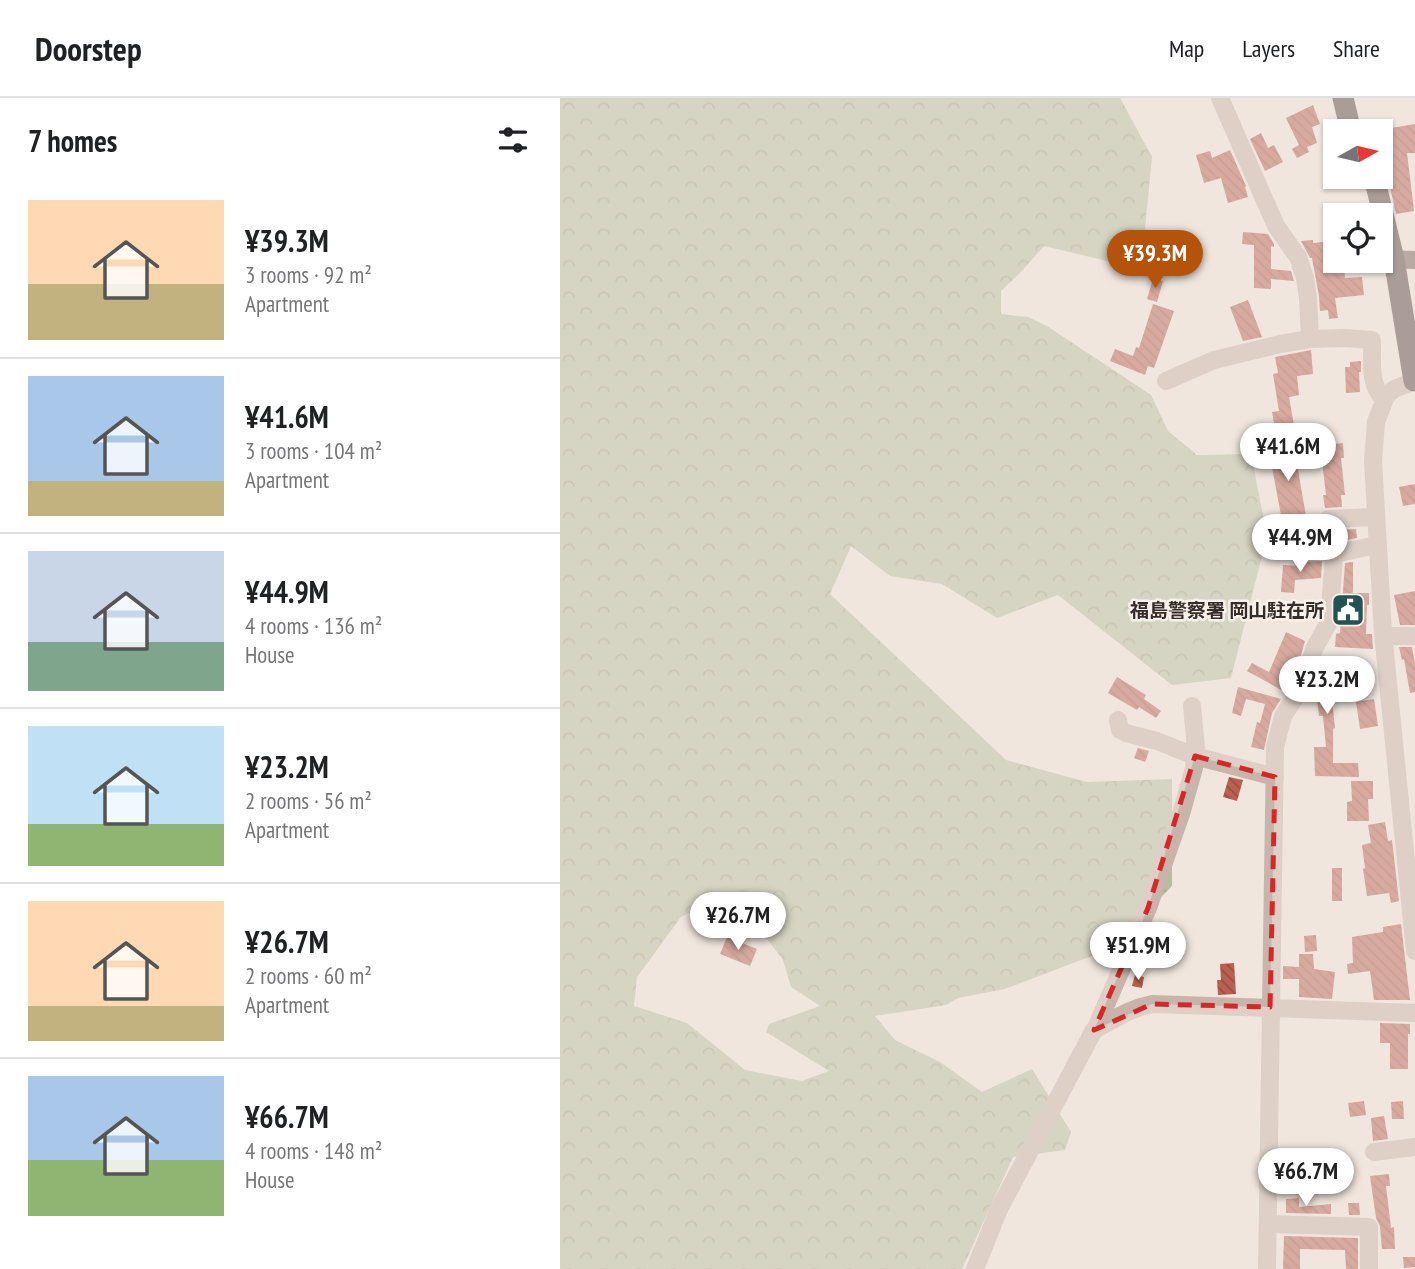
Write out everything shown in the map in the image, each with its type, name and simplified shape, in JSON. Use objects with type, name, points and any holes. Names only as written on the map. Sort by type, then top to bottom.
[{"type":"highway","points":[[1343,98],[1348,119]]},
{"type":"highway","points":[[1356,98],[1360,119]]},
{"type":"highway","points":[[1393,259],[1414,384]]},
{"type":"street","points":[[1220,98],[1276,226],[1298,257],[1308,298],[1310,339]]},
{"type":"street","points":[[1166,380],[1214,360],[1280,344],[1310,339],[1372,340],[1374,384],[1384,399]]},
{"type":"street","points":[[1414,384],[1394,389],[1384,399],[1376,422],[1373,447],[1384,636],[1414,944]]},
{"type":"street","points":[[1328,519],[1376,517]]},
{"type":"street","points":[[1267,1269],[1275,747],[1283,716],[1304,684],[1314,649],[1329,622],[1334,556],[1377,545]]},
{"type":"street","points":[[1384,636],[1415,636]]},
{"type":"street","points":[[975,1269],[999,1209],[1094,1030],[1148,908],[1194,768],[1192,706]]},
{"type":"street","points":[[1118,720],[1120,730],[1126,733],[1275,778]]},
{"type":"street","points":[[1094,1030],[1127,1011],[1152,1004],[1415,1013]]},
{"type":"street","points":[[1374,1152],[1415,1147]]},
{"type":"street","points":[[1268,1224],[1369,1227],[1369,1269]]},
{"type":"highlighted area","points":[[1195,756],[1275,777],[1270,1007],[1152,1004],[1094,1030],[1148,908]]},
{"type":"green space","points":[[560,98],[1120,98],[1152,157],[1141,269],[1044,246],[1001,291],[1001,314],[1028,317],[1047,326],[1151,395],[1168,431],[1197,455],[1251,454],[1267,536],[1231,678],[1172,685],[1058,595],[997,618],[942,584],[890,576],[851,546],[830,594],[1006,760],[1087,782],[1172,779],[1172,886],[1110,949],[1005,989],[958,998],[946,1005],[875,1016],[895,1040],[940,1062],[982,1092],[1032,1069],[1071,1132],[1065,1150],[1013,1157],[962,1269],[560,1269]],"holes":[[[708,903],[741,920],[768,940],[783,960],[791,987],[820,1006],[769,1024],[766,1032],[829,1071],[802,1081],[745,1070],[687,1023],[634,1006],[637,977],[681,917]]]},
{"type":"building","points":[[1313,105],[1320,124],[1312,127],[1317,143],[1307,147],[1309,152],[1297,158],[1292,149],[1299,145],[1286,118]]},
{"type":"building","points":[[1415,124],[1415,153],[1407,153],[1414,211],[1396,214],[1390,189],[1393,189],[1393,128]]},
{"type":"building","points":[[1261,133],[1268,148],[1274,145],[1283,162],[1265,171],[1250,139]]},
{"type":"building","points":[[1230,150],[1248,197],[1228,203],[1221,178],[1204,183],[1196,155],[1210,151],[1212,158]]},
{"type":"building","points":[[1243,232],[1268,234],[1274,244],[1274,247],[1271,246],[1271,269],[1291,271],[1294,281],[1271,279],[1271,289],[1254,288],[1254,245],[1242,244]]},
{"type":"building","points":[[1301,241],[1323,242],[1323,273],[1345,273],[1345,278],[1362,277],[1364,295],[1335,298],[1338,318],[1329,319],[1328,310],[1320,311],[1312,258]]},
{"type":"building","points":[[1153,279],[1163,281],[1157,302],[1147,299]]},
{"type":"building","points":[[1248,300],[1262,337],[1243,341],[1230,307]]},
{"type":"building","points":[[1153,304],[1174,311],[1154,368],[1148,366],[1145,375],[1110,361],[1115,349],[1133,356],[1136,347],[1139,348]]},
{"type":"building","points":[[1311,350],[1313,374],[1297,376],[1299,395],[1289,397],[1294,425],[1275,428],[1272,412],[1279,411],[1273,374],[1278,373],[1275,357]]},
{"type":"building","points":[[1361,361],[1360,392],[1346,393],[1345,367],[1350,367],[1350,362]]},
{"type":"building","points":[[1343,443],[1344,458],[1341,458],[1345,495],[1341,495],[1342,507],[1325,508],[1322,460],[1317,460],[1316,446]]},
{"type":"building","points":[[1294,447],[1306,516],[1282,520],[1269,452]]},
{"type":"building","points":[[1415,484],[1415,504],[1403,506],[1399,487]]},
{"type":"building","points":[[1356,529],[1357,538],[1339,541],[1337,530]]},
{"type":"building","points":[[1322,561],[1321,578],[1295,580],[1294,593],[1281,592],[1283,565],[1301,566],[1301,562]]},
{"type":"building","points":[[1353,562],[1353,593],[1369,593],[1366,634],[1372,634],[1373,649],[1335,647],[1336,634],[1340,633],[1345,563]]},
{"type":"building","points":[[1415,591],[1415,625],[1400,625],[1394,595]]},
{"type":"building","points":[[1286,632],[1305,641],[1295,676],[1285,692],[1247,671],[1252,663],[1269,672]]},
{"type":"building","points":[[1399,647],[1412,647],[1415,692],[1410,693]]},
{"type":"building","points":[[1340,666],[1340,678],[1323,679],[1323,667]]},
{"type":"building","points":[[1358,669],[1372,669],[1372,683],[1357,682]]},
{"type":"building","points":[[1117,677],[1146,695],[1144,699],[1161,711],[1156,718],[1108,693]]},
{"type":"building","points":[[1238,687],[1281,699],[1272,713],[1264,750],[1251,747],[1265,704],[1246,699],[1241,716],[1232,713]]},
{"type":"building","points":[[1331,691],[1335,728],[1333,747],[1326,747],[1323,716],[1319,716],[1317,697],[1321,696],[1321,692]]},
{"type":"building","points":[[1374,699],[1378,726],[1360,729],[1356,702]]},
{"type":"building","points":[[1314,747],[1333,747],[1333,763],[1358,763],[1359,777],[1315,776]]},
{"type":"building","points":[[1138,748],[1149,751],[1145,762],[1134,758]]},
{"type":"building","points":[[1229,777],[1243,780],[1237,801],[1223,797]]},
{"type":"building","points":[[1351,781],[1373,781],[1373,799],[1368,799],[1369,821],[1347,821],[1347,802],[1352,801]]},
{"type":"building","points":[[1385,822],[1388,841],[1392,840],[1399,901],[1391,903],[1389,893],[1367,896],[1363,869],[1362,845],[1371,843],[1368,825]]},
{"type":"building","points":[[1332,868],[1342,868],[1342,901],[1332,901]]},
{"type":"building","points":[[1401,924],[1410,1000],[1374,1000],[1370,971],[1348,974],[1347,964],[1353,963],[1352,937],[1383,932],[1383,927]]},
{"type":"building","points":[[1316,935],[1317,951],[1305,952],[1304,936]]},
{"type":"building","points":[[727,937],[757,949],[750,966],[720,954]]},
{"type":"building","points":[[1299,954],[1313,954],[1314,969],[1335,972],[1332,999],[1299,997],[1299,979],[1283,979],[1283,966],[1299,967]]},
{"type":"building","points":[[1234,963],[1236,994],[1218,995],[1220,964]]},
{"type":"building","points":[[1135,975],[1144,977],[1142,988],[1132,986]]},
{"type":"building","points":[[1380,1023],[1410,1024],[1408,1069],[1390,1069],[1390,1043],[1380,1043]]},
{"type":"building","points":[[1364,1101],[1366,1115],[1350,1117],[1348,1103]]},
{"type":"building","points":[[1403,1101],[1404,1119],[1392,1119],[1391,1102]]},
{"type":"building","points":[[1384,1116],[1388,1139],[1373,1141],[1371,1118]]},
{"type":"building","points":[[1389,1174],[1390,1186],[1386,1186],[1391,1228],[1394,1227],[1395,1249],[1382,1249],[1370,1176]]},
{"type":"building","points":[[1299,1198],[1299,1207],[1331,1204],[1331,1214],[1286,1213],[1286,1199]]},
{"type":"building","points":[[1348,1203],[1359,1203],[1360,1215],[1349,1215]]},
{"type":"building","points":[[1284,1236],[1358,1238],[1358,1269],[1346,1269],[1345,1250],[1300,1249],[1300,1269],[1283,1269]]},
{"type":"building","points":[[1403,1257],[1415,1257],[1415,1267],[1404,1268]]},
{"type":"place","name":"福島警察署 岡山駐在所","points":[[1348,610]]}]
